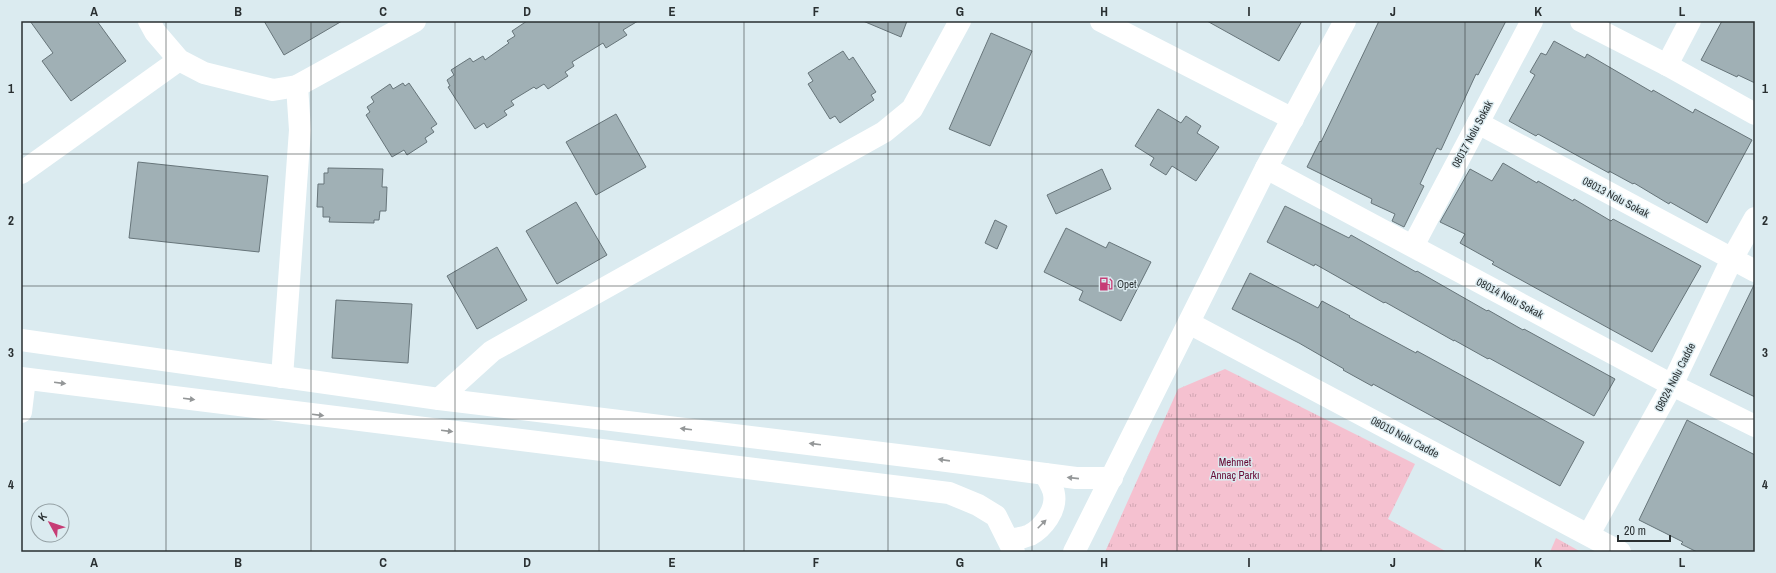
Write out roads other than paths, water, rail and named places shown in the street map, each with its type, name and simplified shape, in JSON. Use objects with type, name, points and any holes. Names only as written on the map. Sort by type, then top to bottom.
[{"type":"street","points":[[149,21],[155,32],[179,60],[204,73],[273,90],[297,86],[415,21]]},
{"type":"street","points":[[439,399],[492,352],[884,132],[912,109],[960,21]]},
{"type":"street","points":[[1101,21],[1294,119]]},
{"type":"street","points":[[1074,552],[1266,168],[1294,119],[1345,21]]},
{"type":"street","name":"08017 Nolu Sokak","points":[[1413,246],[1532,21]]},
{"type":"street","points":[[1581,21],[1755,114]]},
{"type":"street","points":[[1667,66],[1690,21]]},
{"type":"street","points":[[21,173],[179,60]]},
{"type":"street","points":[[282,377],[300,130],[297,86]]},
{"type":"street","name":"08013 Nolu Sokak","points":[[1478,122],[1755,271]]},
{"type":"street","name":"08014 Nolu Sokak","points":[[1266,168],[1672,385],[1755,426]]},
{"type":"street","name":"08024 Nolu Cadde","points":[[1589,534],[1672,385],[1732,259],[1755,218]]},
{"type":"street","name":"08010 Nolu Cadde","points":[[1189,323],[1589,534],[1620,552]]},
{"type":"street","points":[[21,340],[439,399],[1076,478],[1112,478]]},
{"type":"street","points":[[21,412],[23,378],[949,493],[978,505],[996,516],[1008,548],[1045,522],[1054,507],[1054,493],[1045,474]]},
{"type":"place","name":"Opet","points":[[1106,284]]},
{"type":"park label","name":"Mehmet Annaç Parkı","points":[[1235,468]]}]
